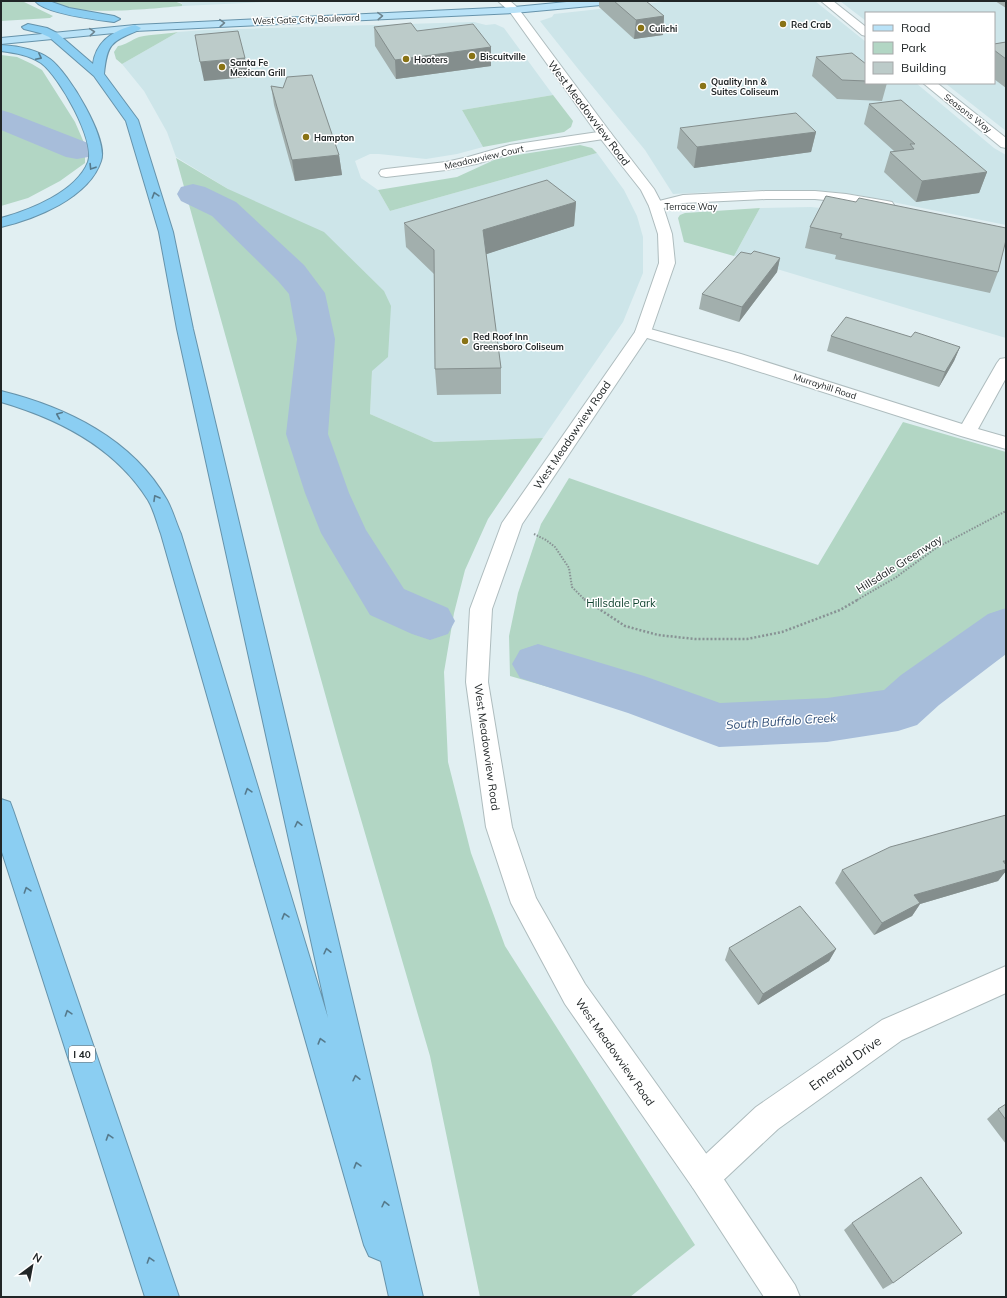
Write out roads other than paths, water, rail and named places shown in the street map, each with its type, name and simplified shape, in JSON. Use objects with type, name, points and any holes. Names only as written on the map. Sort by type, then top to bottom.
[{"type":"highway","points":[[40,1],[51,7],[69,12],[121,18]]},
{"type":"highway","points":[[28,27],[43,30],[54,30],[98,74],[134,126],[166,232],[189,344],[406,1297]]},
{"type":"highway","points":[[98,74],[102,50],[106,44],[115,37],[135,28]]},
{"type":"highway","points":[[1,48],[32,54],[48,62],[75,98],[90,131],[96,151],[96,160],[88,173],[72,191],[21,218],[1,223]]},
{"type":"highway","points":[[1,396],[27,403],[63,417],[93,434],[127,460],[157,498],[171,534],[396,1297]]},
{"type":"highway","name":"I 40","points":[[1,810],[162,1297]]},
{"type":"main road","name":"West Gate City Boulevard","points":[[1,41],[54,30],[135,28],[514,10],[612,1]]},
{"type":"main road","points":[[69,23],[121,18],[224,13]]},
{"type":"main road","points":[[15,28],[28,27]]},
{"type":"street","name":"West Meadowview Road","points":[[503,1],[514,10],[647,190],[656,206],[665,234],[667,263],[643,332],[512,524],[481,609],[477,678],[499,828],[524,904],[575,994],[704,1178],[783,1297]]},
{"type":"street","points":[[826,1],[865,32]]},
{"type":"street","name":"Seasons Way","points":[[930,84],[1006,144]]},
{"type":"street","name":"Meadowview Court","points":[[386,173],[446,166],[470,161],[510,149],[605,135]]},
{"type":"street","name":"Terrace Way","points":[[656,206],[683,207],[813,203],[894,211]]},
{"type":"street","name":"Murrayhill Road","points":[[643,332],[750,362],[967,432],[1006,443]]},
{"type":"street","points":[[967,432],[1006,363]]},
{"type":"street","name":"Emerald Drive","points":[[704,1178],[767,1118],[892,1030],[1006,979]]},
{"type":"waterway","name":"South Buffalo Creek","points":[[1,119],[77,150]]},
{"type":"waterway","name":"South Buffalo Creek","points":[[193,194],[224,209],[291,273],[307,293],[316,339],[307,434],[327,493],[344,533],[387,602],[430,621]]},
{"type":"waterway","name":"South Buffalo Creek","points":[[538,664],[644,697],[719,725],[827,720],[898,710],[920,690],[1006,627]]},
{"type":"place","name":"Red Crab","points":[[783,24]]},
{"type":"place","name":"Culichi","points":[[641,28]]},
{"type":"place","name":"Biscuitville","points":[[472,56]]},
{"type":"place","name":"Hooters","points":[[406,59]]},
{"type":"place","name":"Santa Fe Mexican Grill","points":[[222,67]]},
{"type":"place","name":"Quality Inn & Suites Coliseum","points":[[703,86]]},
{"type":"place","name":"Hampton","points":[[306,137]]},
{"type":"place","name":"Red Roof Inn Greensboro Coliseum","points":[[465,341]]},
{"type":"park label","name":"Hillsdale Park","points":[[621,603]]}]
